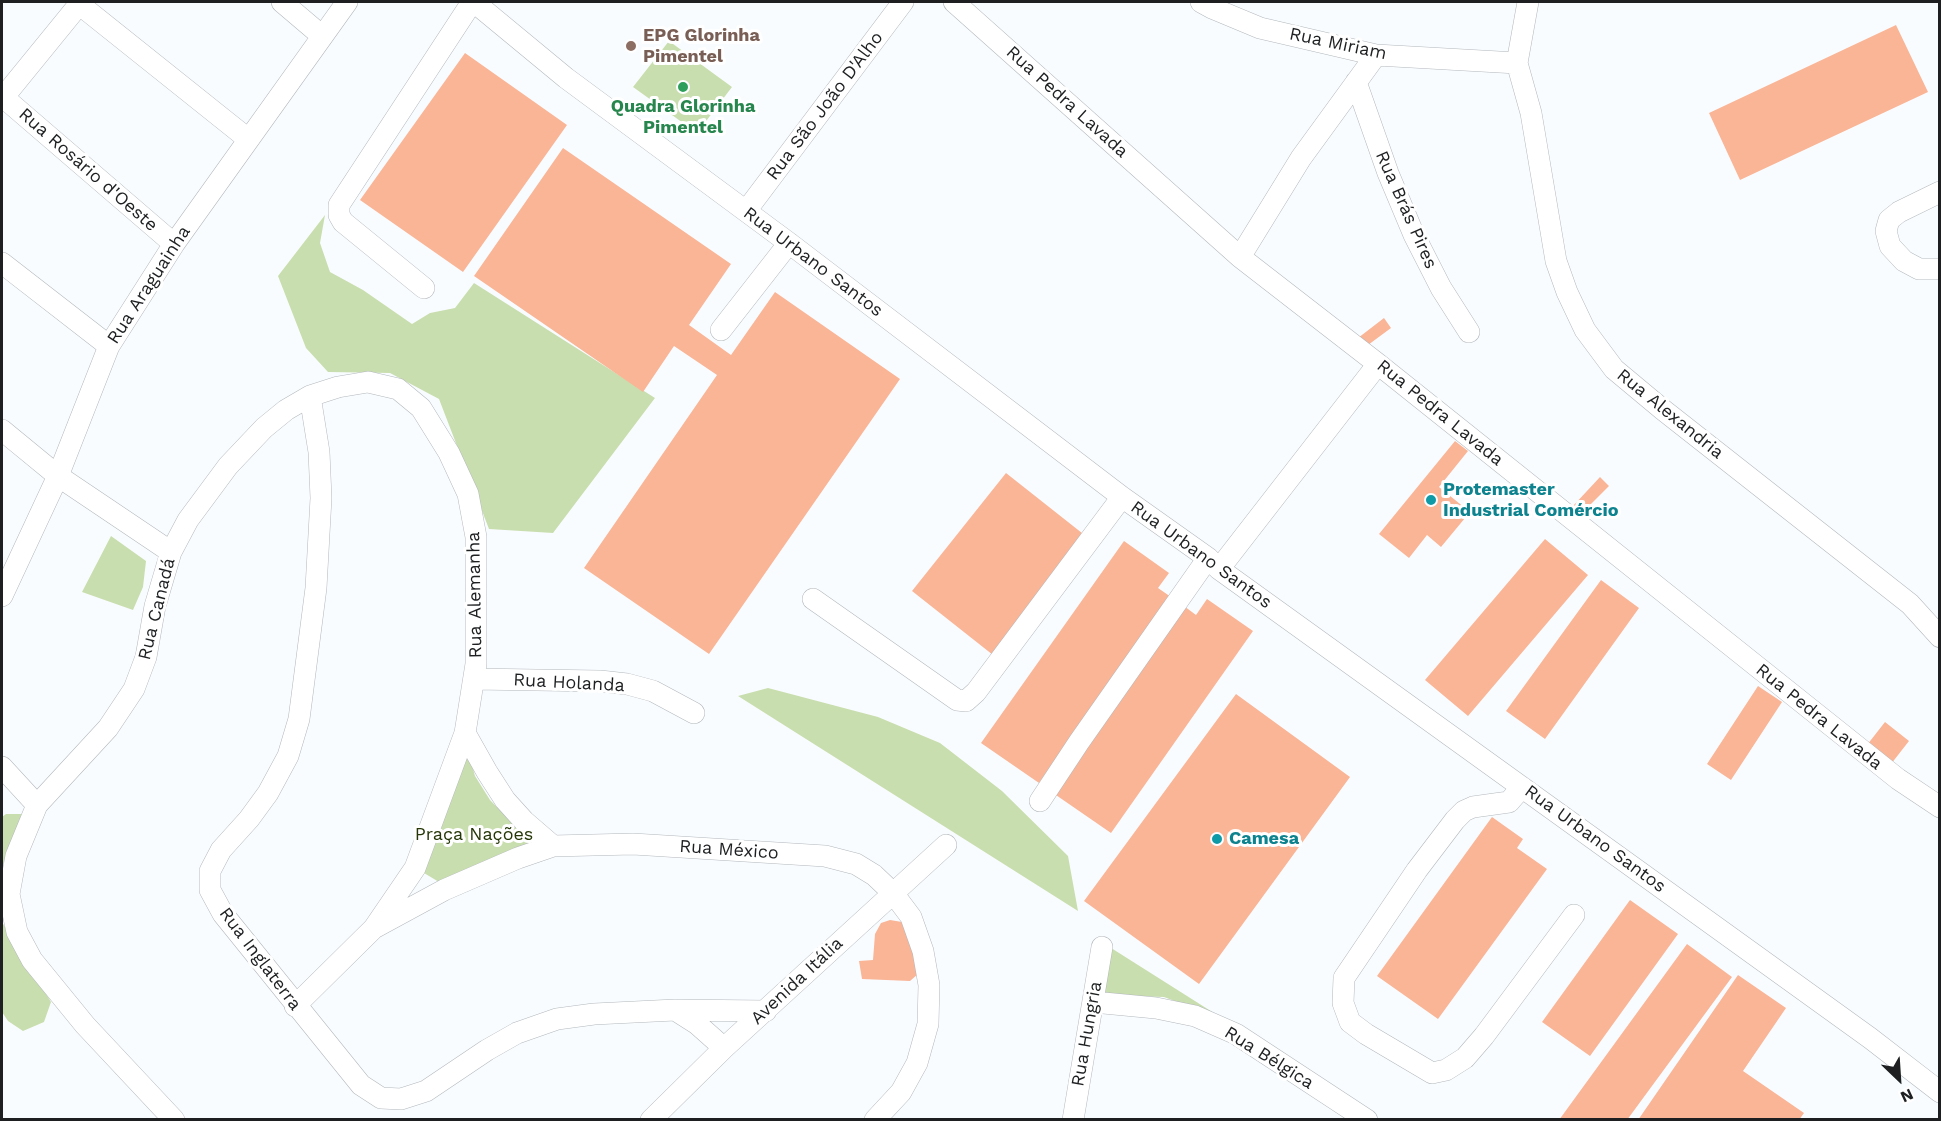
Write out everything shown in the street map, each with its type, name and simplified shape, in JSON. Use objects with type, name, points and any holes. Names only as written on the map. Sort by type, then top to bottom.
[{"type":"street","points":[[282,2],[322,36]]},
{"type":"street","name":"Rua Araguainha","points":[[2,592],[58,476],[109,346],[174,244],[347,2]]},
{"type":"street","points":[[424,288],[343,222],[339,215],[339,205],[473,2]]},
{"type":"street","name":"Rua Urbano Santos","points":[[473,2],[566,78],[789,243],[1122,497],[1870,1038],[1940,1092]]},
{"type":"street","name":"Rua São João D'Alho","points":[[746,211],[903,2]]},
{"type":"street","name":"Rua Pedra Lavada","points":[[954,2],[1240,257],[1378,364],[1898,779],[1940,807]]},
{"type":"street","name":"Rua Miriam","points":[[1201,2],[1260,28],[1376,55],[1517,63]]},
{"type":"street","name":"Rua Alexandria","points":[[1528,2],[1517,63],[1530,112],[1556,261],[1567,292],[1585,330],[1614,369],[1910,604],[1940,637]]},
{"type":"street","points":[[2,98],[80,3],[248,139]]},
{"type":"street","points":[[1240,257],[1300,158],[1376,55]]},
{"type":"street","name":"Rua Brás Pires","points":[[1356,82],[1388,173],[1414,235],[1441,288],[1469,332]]},
{"type":"street","name":"Rua Rosário d'Oeste","points":[[2,98],[174,244]]},
{"type":"street","points":[[1940,192],[1889,220],[1886,231],[1890,246],[1904,261],[1919,269],[1940,269]]},
{"type":"street","points":[[721,330],[789,243]]},
{"type":"street","points":[[2,263],[109,346]]},
{"type":"street","points":[[1040,801],[1078,741],[1213,563],[1378,364]]},
{"type":"street","name":"Rua Alemanha","points":[[310,396],[338,387],[368,382],[398,389],[421,408],[449,453],[468,494],[476,537],[476,664],[465,733],[415,868],[374,928]]},
{"type":"street","name":"Rua Canadá","points":[[174,1119],[85,1025],[32,960],[9,927],[9,894],[16,855],[37,805],[108,728],[134,689],[146,657],[155,606],[171,552],[188,520],[228,466],[264,428],[286,410],[310,396]]},
{"type":"street","name":"Rua Inglaterra","points":[[310,396],[319,452],[321,498],[316,588],[299,719],[288,756],[268,793],[249,819],[221,850],[210,871],[210,890],[223,914],[361,1086],[381,1098],[401,1099],[426,1091],[517,1033],[557,1019],[594,1014],[675,1010],[766,1011]]},
{"type":"street","points":[[2,430],[58,476],[171,552]]},
{"type":"street","points":[[813,599],[957,700],[966,700],[976,692],[1122,497]]},
{"type":"street","name":"Rua Holanda","points":[[474,679],[600,681],[627,684],[653,691],[694,713]]},
{"type":"street","points":[[465,733],[505,800],[524,821],[553,846]]},
{"type":"street","points":[[2,767],[37,805]]},
{"type":"street","points":[[1522,787],[1509,802],[1473,807],[1464,811],[1417,870],[1344,978],[1343,1003],[1350,1022],[1366,1034],[1432,1072],[1446,1070],[1465,1058],[1484,1036],[1574,915]]},
{"type":"street","name":"Rua México","points":[[296,1006],[374,928],[444,890],[518,858],[553,846],[633,844],[825,856],[856,864],[874,875],[893,893],[911,917],[923,951],[929,985],[928,1024],[917,1063],[901,1092],[875,1119]]},
{"type":"street","name":"Avenida Itália","points":[[651,1119],[724,1048],[946,845]]},
{"type":"street","points":[[415,868],[426,886],[444,890]]},
{"type":"street","name":"Rua Hungria","points":[[1072,1119],[1102,948]]},
{"type":"street","name":"Rua Bélgica","points":[[1093,1002],[1156,1008],[1195,1016],[1236,1034],[1367,1119]]},
{"type":"street","points":[[675,1010],[710,1034],[724,1048]]},
{"type":"green space","name":"Quadra Glorinha Pimentel","points":[[669,41],[732,87],[697,133],[633,87]]},
{"type":"green space","points":[[325,215],[320,243],[330,272],[363,290],[412,324],[430,313],[455,308],[474,283],[655,398],[553,533],[489,529],[439,399],[390,373],[328,372],[306,348],[278,276]]},
{"type":"green space","points":[[111,536],[146,561],[143,587],[133,610],[82,592]]},
{"type":"green space","points":[[768,688],[878,717],[940,743],[1002,791],[1068,856],[1078,911],[738,696]]},
{"type":"green space","name":"Praça Nações","points":[[467,748],[475,776],[490,800],[534,845],[439,882],[424,873]]},
{"type":"green space","points":[[6,814],[29,814],[9,847],[2,868],[2,817]]},
{"type":"green space","points":[[2,922],[51,1002],[44,1022],[23,1031],[8,1021],[2,1012]]},
{"type":"green space","points":[[1108,946],[1225,1020],[1164,997],[1099,995]]},
{"type":"building","points":[[1896,25],[1928,92],[1740,180],[1709,113]]},
{"type":"building","points":[[465,53],[567,125],[463,272],[360,200]]},
{"type":"building","points":[[563,148],[731,264],[689,325],[731,355],[775,292],[900,379],[709,654],[584,568],[717,375],[674,346],[643,392],[474,276]]},
{"type":"building","points":[[1384,318],[1391,328],[1368,345],[1358,338]]},
{"type":"building","name":"Protemaster Industrial Comércio","points":[[1455,441],[1468,451],[1439,487],[1470,512],[1441,547],[1427,535],[1409,558],[1379,534]]},
{"type":"building","points":[[1006,473],[1087,537],[993,655],[912,591]]},
{"type":"building","points":[[1600,477],[1609,486],[1581,514],[1573,506]]},
{"type":"building","points":[[1545,539],[1588,575],[1468,716],[1425,680]]},
{"type":"building","points":[[1124,541],[1169,573],[1158,588],[1171,597],[1039,783],[981,743]]},
{"type":"building","points":[[1601,580],[1639,608],[1545,739],[1506,711]]},
{"type":"building","points":[[1207,599],[1253,631],[1111,833],[1053,793],[1184,606],[1196,615]]},
{"type":"building","points":[[1758,686],[1782,702],[1731,780],[1707,764]]},
{"type":"building","name":"Camesa","points":[[1236,694],[1350,777],[1199,984],[1084,901]]},
{"type":"building","points":[[1885,722],[1909,741],[1891,764],[1867,745]]},
{"type":"building","points":[[1492,817],[1523,839],[1517,848],[1547,869],[1438,1019],[1377,976]]},
{"type":"building","points":[[1630,900],[1678,934],[1590,1056],[1542,1022]]},
{"type":"building","points":[[890,920],[902,922],[909,930],[918,974],[910,981],[862,979],[859,961],[873,960],[875,934],[881,923]]},
{"type":"building","points":[[1687,944],[1732,977],[1627,1120],[1559,1120]]},
{"type":"building","points":[[1738,975],[1786,1008],[1743,1071],[1804,1113],[1799,1120],[1638,1120]]},
{"type":"place","name":"EPG Glorinha Pimentel","points":[[631,46]]},
{"type":"place","name":"Quadra Glorinha Pimentel","points":[[683,87]]},
{"type":"place","name":"Protemaster Industrial Comércio","points":[[1431,500]]},
{"type":"place","name":"Camesa","points":[[1217,839]]}]
